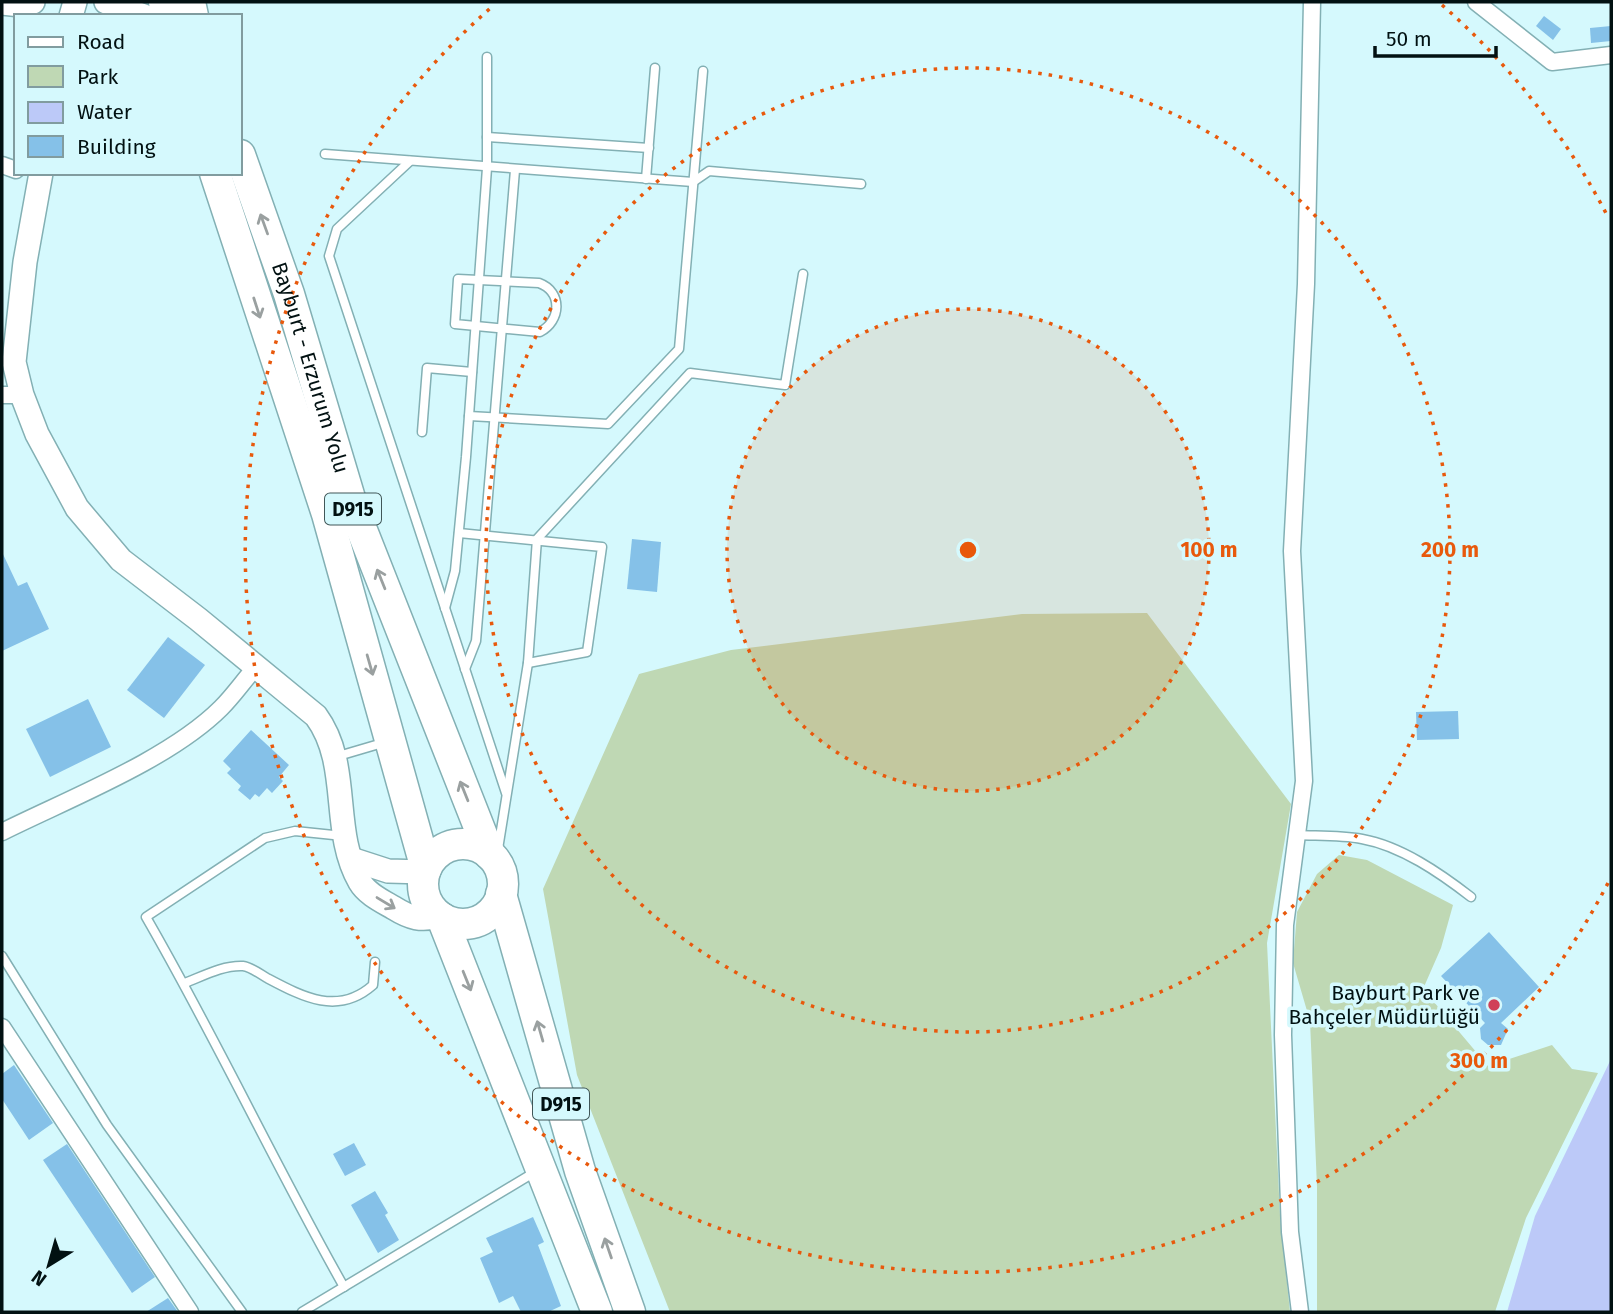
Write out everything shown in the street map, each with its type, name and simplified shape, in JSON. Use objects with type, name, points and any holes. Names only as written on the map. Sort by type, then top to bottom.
[{"type":"highway","name":"Bayburt - Erzurum Yolu","points":[[242,161],[289,294],[352,505],[493,859],[501,873],[501,894],[580,1171],[630,1312]]},
{"type":"highway","name":"Bayburt - Erzurum Yolu","points":[[216,175],[327,514],[425,870],[423,891],[427,902],[441,917],[541,1169],[594,1312]]},
{"type":"highway","points":[[425,870],[439,852],[449,846],[470,845],[493,859]]},
{"type":"highway","points":[[441,917],[462,924],[473,923],[491,912],[501,894]]},
{"type":"street","points":[[2,3],[21,5],[33,2]]},
{"type":"street","points":[[106,2],[139,14]]},
{"type":"street","points":[[1300,1312],[1290,1231],[1283,1035],[1285,925],[1304,781],[1292,551],[1306,284],[1312,2]]},
{"type":"street","points":[[1476,2],[1552,62],[1611,55]]},
{"type":"street","points":[[37,175],[12,395],[37,434],[77,508],[121,561],[316,716],[327,732],[335,757],[345,836],[360,883],[377,898],[414,918],[426,920],[441,917]]},
{"type":"street","points":[[2,832],[146,760],[184,737],[221,709],[256,667]]},
{"type":"street","points":[[351,859],[388,871],[425,870]]},
{"type":"street","points":[[2,1027],[190,1312]]},
{"type":"lane","points":[[445,609],[456,571],[472,372],[487,168],[487,57]]},
{"type":"lane","points":[[646,179],[654,68]]},
{"type":"lane","points":[[468,416],[608,424],[679,349],[703,71]]},
{"type":"lane","points":[[487,137],[649,148]]},
{"type":"lane","points":[[325,154],[693,182],[709,171],[861,184]]},
{"type":"lane","points":[[410,161],[337,229],[329,256],[506,794]]},
{"type":"lane","points":[[465,669],[476,640],[515,170]]},
{"type":"lane","points":[[493,859],[528,663],[537,539],[690,373],[785,385],[803,274]]},
{"type":"lane","points":[[458,279],[506,280],[547,286],[555,296],[557,308],[554,320],[540,332],[455,324],[458,279]]},
{"type":"lane","points":[[422,432],[427,369],[472,372]]},
{"type":"lane","points":[[459,533],[602,547],[587,652],[528,663]]},
{"type":"lane","points":[[335,757],[391,740]]},
{"type":"lane","points":[[344,1287],[289,1191],[185,983],[146,917],[265,838],[295,831],[345,836]]},
{"type":"lane","points":[[1297,835],[1363,839],[1430,868],[1471,897]]},
{"type":"lane","points":[[2,956],[107,1125],[242,1312]]},
{"type":"lane","points":[[185,983],[230,966],[246,967],[292,991],[327,1003],[362,995],[373,985],[375,962]]},
{"type":"lane","points":[[302,1312],[517,1180],[541,1169]]},
{"type":"green space","points":[[1147,613],[1291,804],[1267,943],[1280,1215],[1290,1312],[670,1312],[577,1075],[543,889],[639,674],[731,650],[1022,614]]},
{"type":"green space","points":[[1339,855],[1367,860],[1453,905],[1441,948],[1423,989],[1488,1066],[1552,1045],[1572,1069],[1598,1073],[1526,1218],[1495,1312],[1317,1312],[1317,1187],[1310,1021],[1293,963],[1297,912],[1317,874]]},
{"type":"water","points":[[1611,1059],[1611,1312],[1507,1312],[1535,1216]]},
{"type":"building","points":[[1544,16],[1561,29],[1553,40],[1536,26]]},
{"type":"building","points":[[1611,26],[1611,41],[1591,43],[1590,28]]},
{"type":"building","points":[[632,539],[661,542],[657,592],[627,589]]},
{"type":"building","points":[[2,552],[18,586],[27,582],[49,629],[2,651]]},
{"type":"building","points":[[168,637],[205,665],[164,718],[127,690]]},
{"type":"building","points":[[88,699],[111,747],[50,777],[26,729]]},
{"type":"building","points":[[1458,711],[1459,739],[1417,740],[1416,712]]},
{"type":"building","points":[[251,730],[289,765],[279,777],[283,781],[272,793],[267,788],[259,797],[255,794],[250,800],[238,790],[241,786],[227,773],[231,769],[223,761]]},
{"type":"building","name":"Bayburt Park ve Bahçeler Müdürlüğü","points":[[1489,932],[1539,987],[1501,1023],[1508,1029],[1501,1045],[1488,1045],[1481,1039],[1480,1028],[1485,1023],[1441,976]]},
{"type":"building","points":[[14,1065],[53,1123],[29,1140],[2,1099],[2,1074]]},
{"type":"building","points":[[354,1143],[366,1165],[345,1176],[333,1154]]},
{"type":"building","points":[[67,1144],[155,1277],[132,1293],[43,1160]]},
{"type":"building","points":[[375,1191],[399,1240],[378,1253],[351,1205]]},
{"type":"building","points":[[533,1217],[544,1242],[538,1245],[561,1306],[548,1312],[521,1312],[513,1296],[499,1303],[480,1258],[493,1252],[486,1238]]},
{"type":"building","points":[[168,1298],[178,1312],[146,1312]]},
{"type":"place","name":"Bayburt Park ve Bahçeler Müdürlüğü","points":[[1494,1005]]}]
